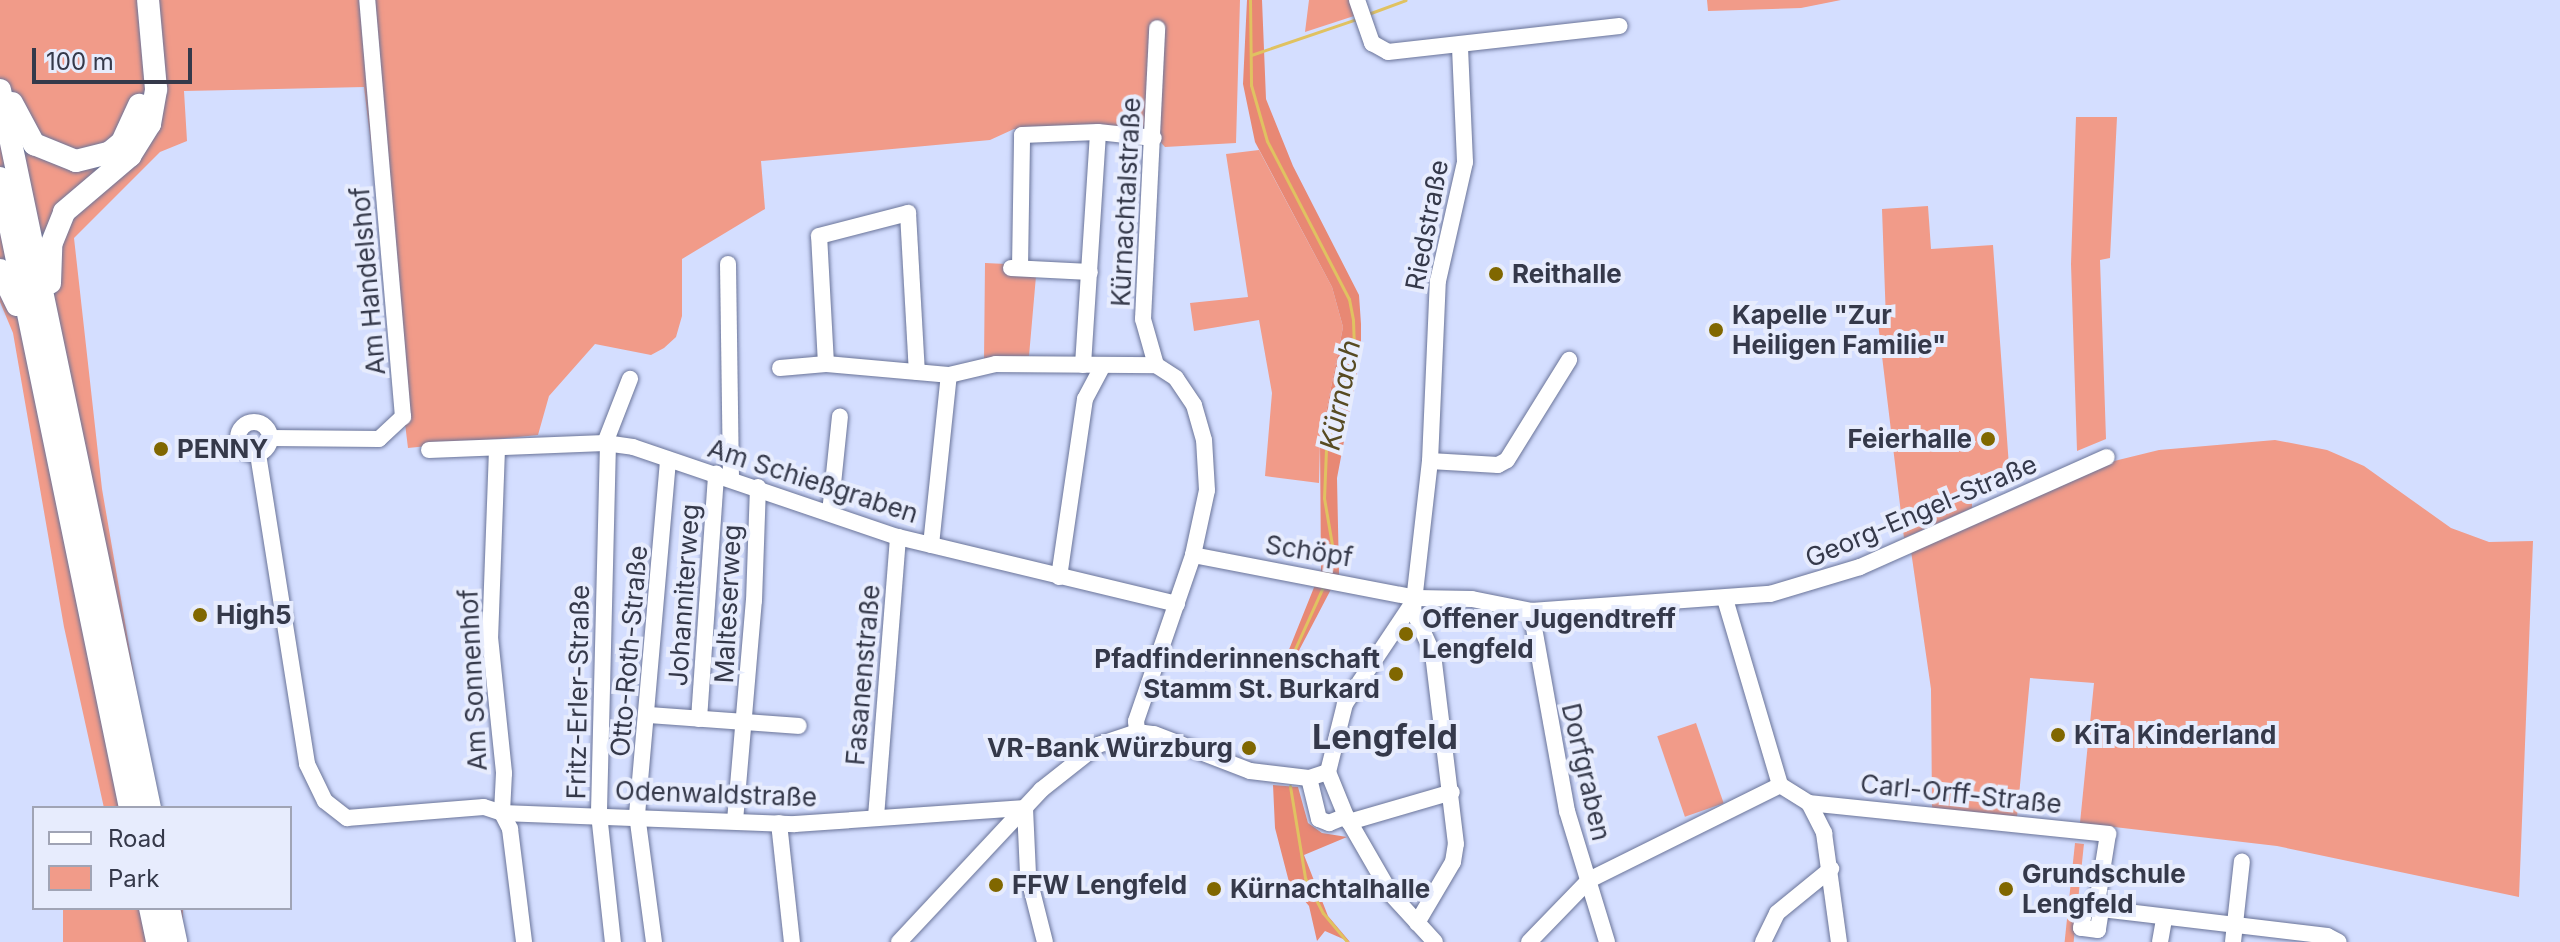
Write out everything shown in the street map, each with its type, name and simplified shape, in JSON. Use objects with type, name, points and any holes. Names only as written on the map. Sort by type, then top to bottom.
[{"type":"highway","points":[[0,76],[34,144],[76,161],[109,153],[132,129],[141,98],[133,0]]},
{"type":"highway","points":[[50,329],[49,261],[56,227],[74,199],[139,146],[154,111],[148,0]]},
{"type":"highway","points":[[0,90],[150,806]]},
{"type":"highway","points":[[0,178],[130,806]]},
{"type":"highway","points":[[0,270],[38,358]]},
{"type":"highway","points":[[150,910],[157,942]]},
{"type":"highway","points":[[169,910],[176,942]]},
{"type":"street","name":"Am Handelshof","points":[[271,438],[379,439],[403,417],[367,0]]},
{"type":"street","points":[[1360,11],[1372,43],[1388,52],[1460,47],[1620,26]]},
{"type":"street","name":"Kürnachtalstraße","points":[[1156,365],[1143,319],[1157,28]]},
{"type":"street","name":"Riedstraße","points":[[1416,598],[1430,461],[1438,281],[1465,162],[1460,47]]},
{"type":"street","points":[[1083,365],[1098,132]]},
{"type":"street","points":[[1090,272],[1016,268],[1022,135],[1098,132],[1154,138]]},
{"type":"street","points":[[826,364],[819,236],[908,213],[917,372]]},
{"type":"street","name":"Johanniterweg","points":[[699,719],[724,476],[728,264]]},
{"type":"street","points":[[1430,461],[1498,465],[1507,460],[1569,360]]},
{"type":"street","points":[[780,368],[826,364],[949,375],[996,364],[1156,365],[1176,378],[1185,391],[1204,440],[1207,490],[1193,555],[1136,721],[1137,732]]},
{"type":"street","points":[[1059,577],[1085,399],[1103,365]]},
{"type":"street","points":[[931,545],[949,375]]},
{"type":"street","name":"Fritz-Erler-Straße","points":[[613,942],[599,814],[607,443],[630,379]]},
{"type":"street","points":[[830,513],[840,417]]},
{"type":"street","points":[[258,454],[243,451],[241,428],[263,424],[271,438],[258,454],[289,662],[316,788],[339,813],[358,821],[470,807],[502,813]]},
{"type":"street","name":"Am Schießgraben","points":[[429,450],[607,443],[724,476],[898,537],[1177,604]]},
{"type":"street","name":"Am Sonnenhof","points":[[497,449],[490,637],[504,773],[502,813],[510,829],[524,942]]},
{"type":"street","name":"Georg-Engel-Straße","points":[[1416,598],[1472,599],[1531,611],[1725,599],[1818,584],[2107,457]]},
{"type":"street","name":"Otto-Roth-Straße","points":[[654,942],[637,815],[650,715],[668,459]]},
{"type":"street","name":"Malteserweg","points":[[735,821],[758,487]]},
{"type":"street","name":"Fasanenstraße","points":[[876,817],[898,537]]},
{"type":"street","name":"Schöpf","points":[[1193,555],[1416,598]]},
{"type":"street","points":[[1416,598],[1413,610],[1426,637],[1452,792],[1453,862],[1417,923]]},
{"type":"street","points":[[1416,598],[1345,704],[1328,772],[1348,819],[1391,894],[1435,942]]},
{"type":"street","points":[[1725,599],[1780,785],[1809,803],[1824,833],[1839,942]]},
{"type":"street","name":"Dorfgraben","points":[[1531,611],[1555,758],[1607,942]]},
{"type":"street","name":"Malteserweg","points":[[650,715],[799,726]]},
{"type":"street","points":[[907,939],[1025,808],[1078,757],[1137,732],[1269,774],[1309,778],[1328,772]]},
{"type":"street","points":[[1309,778],[1319,819],[1329,823],[1452,792]]},
{"type":"street","points":[[1529,942],[1589,880],[1780,785]]},
{"type":"street","name":"Carl-Orff-Straße","points":[[1809,803],[2108,834],[2098,909],[2164,919]]},
{"type":"street","points":[[1025,808],[1024,840],[1045,942]]},
{"type":"street","name":"Odenwaldstraße","points":[[502,813],[637,815],[779,823],[1025,808]]},
{"type":"street","points":[[779,823],[792,942]]},
{"type":"street","points":[[998,838],[1024,840]]},
{"type":"street","points":[[2233,935],[2242,861]]},
{"type":"street","points":[[1763,942],[1777,913],[1831,869]]},
{"type":"street","points":[[2160,942],[2164,919],[2233,935],[2339,942]]},
{"type":"green space","points":[[0,0],[1240,0],[1236,143],[1165,147],[1152,133],[1077,125],[1014,129],[990,140],[761,161],[765,209],[682,259],[682,316],[676,337],[664,348],[651,355],[595,344],[549,396],[538,435],[408,448],[364,87],[184,91],[187,141],[160,152],[74,238],[102,489],[157,806],[104,806],[64,627],[13,333],[0,302]]},
{"type":"green space","points":[[1309,0],[1349,0],[1354,16],[1305,32]]},
{"type":"green space","points":[[1707,0],[1841,0],[1801,8],[1708,11]]},
{"type":"green space","points":[[2076,117],[2117,117],[2110,258],[2100,260],[2106,439],[2077,451],[2071,264]]},
{"type":"green space","points":[[1259,150],[1332,287],[1343,327],[1320,443],[1319,483],[1265,476],[1272,393],[1259,320],[1194,331],[1190,303],[1248,297],[1226,154]]},
{"type":"green space","points":[[1928,206],[1931,249],[1993,245],[2010,480],[1972,495],[1972,508],[1904,538],[1878,323],[1886,321],[1882,209]]},
{"type":"green space","points":[[985,263],[1006,264],[1005,274],[1036,276],[1029,356],[984,360]]},
{"type":"green space","points":[[2275,440],[2327,450],[2364,466],[2451,528],[2489,542],[2533,541],[2519,897],[2277,846],[2080,823],[2094,683],[2030,678],[2017,817],[1932,809],[1931,689],[1911,551],[2106,463],[2159,450]]},
{"type":"green space","points":[[1696,723],[1724,803],[1685,817],[1657,736]]},
{"type":"green space","points":[[2075,843],[2084,844],[2074,942],[2065,942]]},
{"type":"green space","points":[[63,910],[183,910],[183,942],[63,942]]},
{"type":"shaded area","points":[[1247,0],[1262,0],[1266,99],[1293,166],[1359,295],[1361,352],[1337,478],[1339,574],[1294,660],[1286,657],[1321,570],[1320,443],[1343,327],[1332,287],[1255,142],[1243,84]]},
{"type":"shaded area","points":[[1273,785],[1298,787],[1308,823],[1322,833],[1347,837],[1304,855],[1328,916],[1350,942],[1325,931],[1317,941],[1309,906],[1289,882],[1275,828]]},
{"type":"waterway","name":"Kürnach","points":[[1250,0],[1251,85],[1267,141],[1349,299],[1353,320],[1354,350],[1326,449],[1324,498],[1332,545],[1327,576]]},
{"type":"waterway","points":[[1368,14],[1406,0]]},
{"type":"waterway","points":[[1251,55],[1357,19]]},
{"type":"waterway","name":"Kürnach","points":[[1290,660],[1323,587]]},
{"type":"waterway","name":"Kürnach","points":[[1290,786],[1305,878],[1323,913],[1347,942]]},
{"type":"place","name":"Reithalle","points":[[1496,274]]},
{"type":"place","name":"Kapelle \"Zur Heiligen Familie\"","points":[[1716,330]]},
{"type":"place","name":"Feierhalle","points":[[1988,439]]},
{"type":"place","name":"PENNY","points":[[161,449]]},
{"type":"place","name":"High5","points":[[200,615]]},
{"type":"place","name":"Offener Jugendtreff Lengfeld","points":[[1406,634]]},
{"type":"place","name":"Pfadfinderinnenschaft Stamm St. Burkard","points":[[1396,674]]},
{"type":"place","name":"KiTa Kinderland","points":[[2058,735]]},
{"type":"place","name":"VR-Bank Würzburg","points":[[1249,748]]},
{"type":"place","name":"FFW Lengfeld","points":[[996,885]]},
{"type":"place","name":"Kürnachtalhalle","points":[[1214,889]]},
{"type":"place","name":"Grundschule Lengfeld","points":[[2006,889]]},
{"type":"district","name":"Lengfeld","points":[[1385,737]]}]
